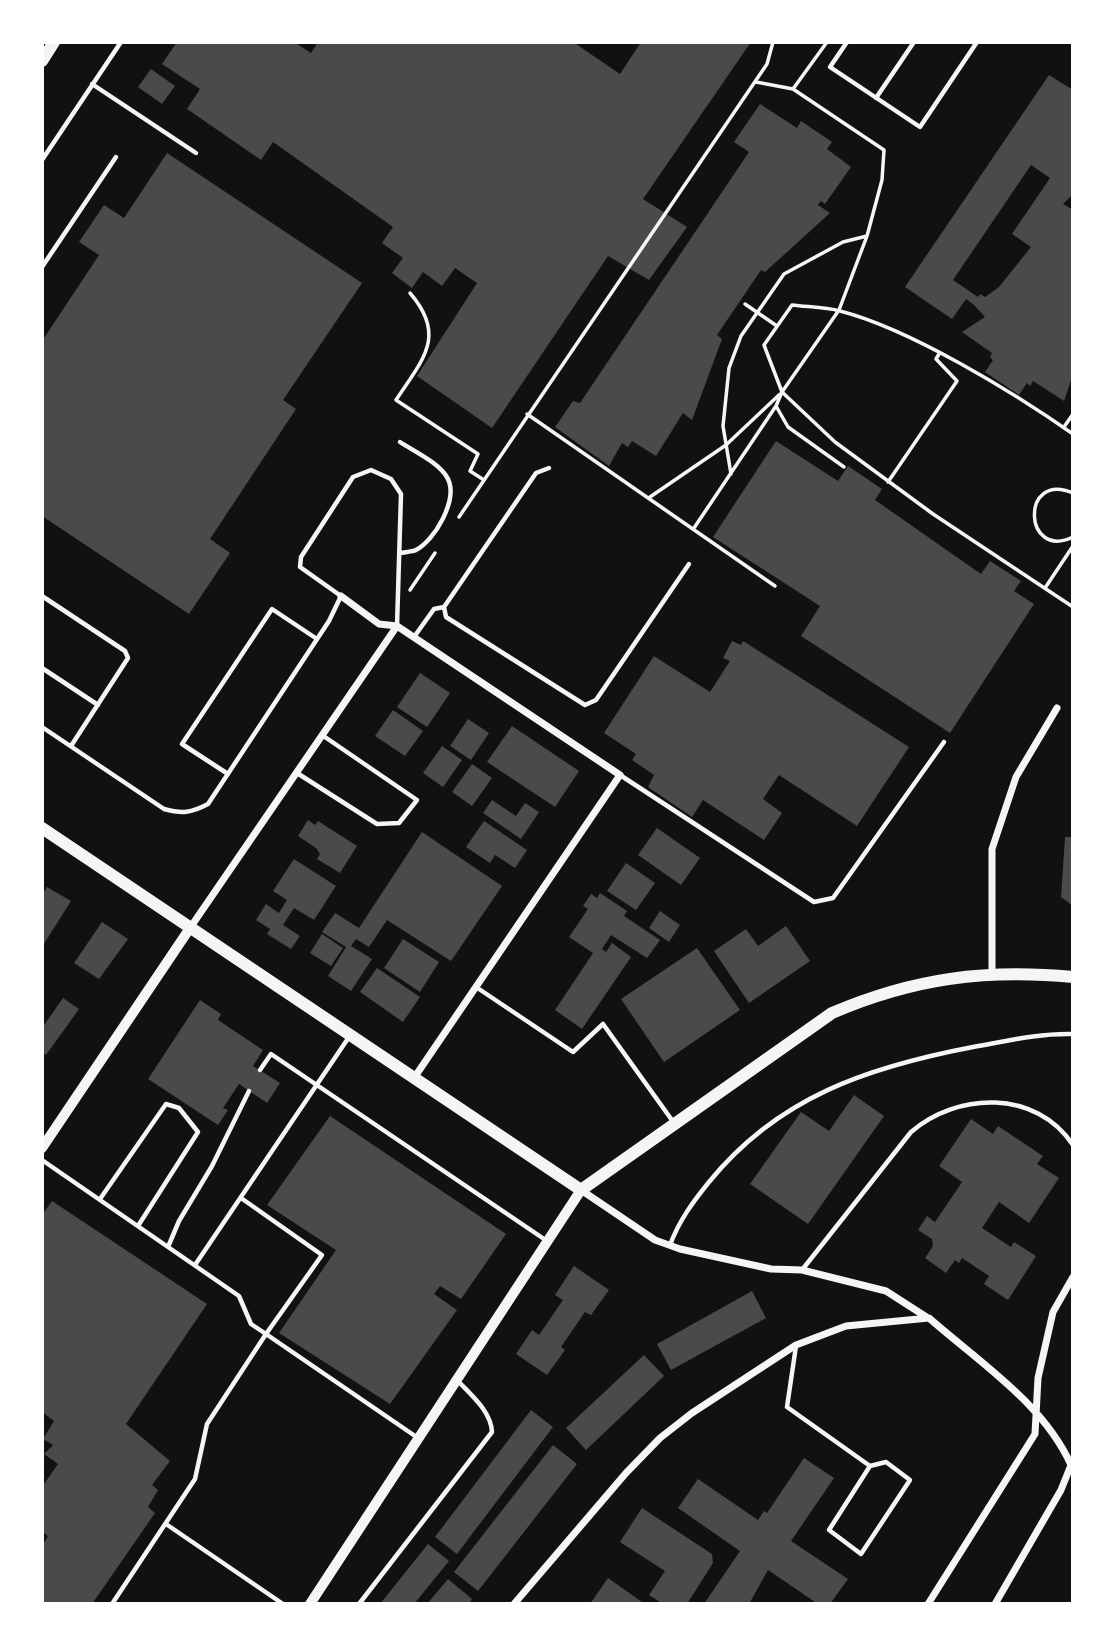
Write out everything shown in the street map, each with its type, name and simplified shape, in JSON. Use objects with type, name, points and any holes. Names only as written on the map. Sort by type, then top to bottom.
[{"type":"main road","points":[[42,61],[54,42]]},
{"type":"main road","points":[[42,828],[581,1190],[832,1013],[874,995],[920,983],[992,973],[1073,977]]},
{"type":"street","points":[[341,596],[379,624],[397,626],[620,775],[414,1078]]},
{"type":"street","points":[[42,1148],[397,626]]},
{"type":"street","points":[[992,973],[992,849],[1016,777],[1057,708]]},
{"type":"street","points":[[310,1604],[581,1190],[655,1240],[670,1245],[771,1269],[802,1270],[886,1291],[929,1318],[1038,1413],[1062,1446],[1071,1465],[1061,1490],[995,1604]]},
{"type":"street","points":[[928,1604],[1035,1434],[1038,1378],[1053,1312],[1073,1277]]},
{"type":"street","points":[[514,1604],[660,1438],[692,1413],[796,1345],[846,1326],[929,1318]]},
{"type":"lane","points":[[42,160],[121,42]]},
{"type":"lane","points":[[847,42],[830,67],[920,127],[977,42]]},
{"type":"lane","points":[[876,98],[914,42]]},
{"type":"lane","points":[[93,84],[197,153]]},
{"type":"lane","points":[[42,267],[116,157]]},
{"type":"lane","points":[[400,442],[435,465],[448,479],[451,497],[445,513],[430,537],[416,550],[400,553]]},
{"type":"lane","points":[[414,638],[434,609],[444,607],[536,473],[549,468]]},
{"type":"lane","points":[[42,727],[164,808],[180,814],[192,813],[208,804],[317,639],[341,596],[308,575],[300,567],[301,557],[353,477],[370,470],[391,479],[401,494],[397,626]]},
{"type":"lane","points":[[444,607],[446,617],[585,705],[596,699],[689,564]]},
{"type":"lane","points":[[42,596],[128,656],[71,746]]},
{"type":"lane","points":[[228,774],[182,744],[272,609],[317,639]]},
{"type":"lane","points":[[42,668],[98,705]]},
{"type":"lane","points":[[296,773],[377,824],[399,823],[417,800],[322,735]]},
{"type":"lane","points":[[620,775],[814,902],[833,898],[944,742]]},
{"type":"lane","points":[[476,987],[573,1052],[603,1024],[674,1124]]},
{"type":"lane","points":[[670,1245],[679,1220],[728,1158],[750,1137],[796,1105],[861,1076],[937,1054],[1046,1033],[1073,1034]]},
{"type":"lane","points":[[195,1265],[350,1035]]},
{"type":"lane","points":[[260,1070],[271,1054],[318,1083],[547,1241]]},
{"type":"lane","points":[[168,1247],[178,1221],[212,1167],[249,1091]]},
{"type":"lane","points":[[802,1270],[911,1132],[922,1122],[956,1105],[987,1101],[1026,1109],[1059,1128],[1073,1145]]},
{"type":"lane","points":[[99,1200],[166,1104],[179,1108],[198,1132],[138,1226]]},
{"type":"lane","points":[[42,1160],[239,1296],[251,1324],[418,1438]]},
{"type":"lane","points":[[112,1604],[195,1479],[207,1424],[266,1334],[323,1255],[241,1198]]},
{"type":"lane","points":[[796,1345],[788,1407],[870,1466],[886,1462],[911,1480],[861,1555],[828,1530],[870,1466]]},
{"type":"lane","points":[[359,1604],[492,1432],[492,1422],[483,1408],[457,1380]]},
{"type":"lane","points":[[166,1524],[283,1604]]},
{"type":"path","points":[[453,526],[767,64],[773,42]]},
{"type":"path","points":[[793,89],[827,42]]},
{"type":"path","points":[[694,528],[839,310],[867,236],[882,180],[884,150],[793,89],[755,82]]},
{"type":"path","points":[[731,474],[723,426],[729,369],[741,336],[784,274],[843,242],[867,236]]},
{"type":"path","points":[[410,293],[430,322],[431,339],[396,400],[478,454],[470,471],[484,480]]},
{"type":"path","points":[[745,304],[777,326]]},
{"type":"path","points":[[1073,434],[939,354],[876,323],[839,310],[792,305],[764,345],[782,392],[835,442],[888,482],[1073,607]]},
{"type":"path","points":[[888,482],[957,381],[936,359],[939,354]]},
{"type":"path","points":[[650,497],[726,445],[782,392]]},
{"type":"path","points":[[776,406],[788,427],[844,467]]},
{"type":"path","points":[[527,414],[775,586]]},
{"type":"path","points":[[1064,428],[1073,414]]},
{"type":"path","points":[[1073,493],[1064,490],[1048,492],[1041,497],[1033,512],[1037,529],[1043,535],[1059,541],[1073,537]]},
{"type":"path","points":[[1045,589],[1073,546]]},
{"type":"path","points":[[406,596],[437,549]]},
{"type":"building","points":[[177,42],[294,42],[311,53],[318,42],[573,42],[620,74],[641,42],[751,42],[643,199],[687,227],[649,280],[608,256],[492,428],[417,376],[477,283],[455,268],[442,286],[423,272],[412,288],[392,273],[403,258],[382,243],[393,227],[273,142],[261,160],[187,109],[200,89],[162,64]]},
{"type":"building","points":[[151,69],[175,86],[162,104],[138,87]]},
{"type":"building","points":[[1049,75],[1073,90],[1073,194],[1063,204],[1073,210],[1073,374],[1064,401],[1033,381],[1030,386],[1027,383],[1019,395],[985,372],[993,360],[990,357],[992,353],[962,332],[985,317],[973,304],[966,299],[952,319],[905,287]],"holes":[[[1031,165],[1050,178],[1012,234],[1031,247],[999,287],[985,297],[980,294],[978,297],[953,280]]]},
{"type":"building","points":[[760,104],[797,128],[801,121],[832,142],[827,149],[851,167],[825,204],[821,201],[818,205],[830,213],[765,272],[761,270],[717,335],[722,339],[692,420],[683,413],[656,456],[632,441],[628,447],[622,443],[609,466],[555,427],[573,401],[580,403],[749,152],[734,142]]},
{"type":"building","points":[[167,153],[362,283],[283,400],[296,409],[210,539],[230,553],[189,614],[42,516],[42,341],[99,255],[79,242],[104,205],[124,218]]},
{"type":"building","points":[[776,441],[838,481],[848,466],[882,489],[875,500],[981,574],[990,561],[1021,581],[1014,591],[1034,604],[950,733],[801,636],[820,606],[713,537]]},
{"type":"building","points":[[732,641],[741,645],[743,641],[909,747],[857,826],[779,775],[763,799],[782,813],[764,840],[703,800],[692,817],[648,787],[654,775],[632,760],[636,754],[604,733],[654,656],[710,692],[730,661],[723,658]]},
{"type":"building","points":[[420,673],[450,693],[427,727],[397,707]]},
{"type":"building","points":[[393,710],[423,731],[405,756],[375,736]]},
{"type":"building","points":[[468,719],[489,733],[471,760],[450,746]]},
{"type":"building","points":[[512,726],[579,771],[555,807],[487,762]]},
{"type":"building","points":[[442,746],[462,760],[443,787],[423,773]]},
{"type":"building","points":[[472,764],[492,778],[472,806],[452,792]]},
{"type":"building","points":[[492,800],[516,816],[525,803],[539,812],[521,839],[483,813]]},
{"type":"building","points":[[308,820],[315,825],[318,821],[357,846],[340,873],[317,859],[320,854],[316,848],[298,836]]},
{"type":"building","points":[[484,821],[527,850],[515,868],[495,855],[490,863],[466,847]]},
{"type":"building","points":[[657,828],[700,858],[681,885],[638,855]]},
{"type":"building","points":[[422,832],[502,886],[451,961],[387,920],[369,947],[356,939],[351,946],[372,959],[351,991],[328,976],[346,947],[322,932],[335,913],[359,928]]},
{"type":"building","points":[[1065,837],[1073,837],[1073,906],[1061,897]]},
{"type":"building","points":[[294,859],[336,886],[314,920],[294,908],[283,925],[300,936],[291,949],[267,934],[270,929],[256,920],[266,904],[279,913],[287,900],[273,891]]},
{"type":"building","points":[[626,863],[655,883],[636,910],[607,891]]},
{"type":"building","points":[[47,887],[71,901],[42,947],[42,895]]},
{"type":"building","points":[[600,893],[627,911],[624,916],[660,940],[647,958],[611,935],[602,949],[606,952],[612,943],[631,957],[582,1029],[555,1010],[593,953],[569,937],[588,909],[583,906],[591,894],[597,898]]},
{"type":"building","points":[[660,911],[680,925],[669,942],[649,928]]},
{"type":"building","points":[[102,922],[128,939],[99,979],[74,963]]},
{"type":"building","points":[[786,926],[810,961],[749,1003],[714,951],[746,929],[758,946]]},
{"type":"building","points":[[322,934],[343,948],[331,966],[310,953]]},
{"type":"building","points":[[403,939],[439,962],[420,992],[384,968]]},
{"type":"building","points":[[697,948],[740,1010],[664,1062],[621,999]]},
{"type":"building","points":[[377,968],[420,997],[403,1022],[360,992]]},
{"type":"building","points":[[63,998],[79,1009],[46,1055],[42,1052],[42,1028]]},
{"type":"building","points":[[200,1000],[221,1014],[218,1020],[263,1050],[253,1066],[280,1083],[267,1103],[239,1084],[223,1108],[228,1110],[218,1125],[148,1079]]},
{"type":"building","points":[[854,1095],[884,1116],[808,1224],[750,1184],[801,1112],[829,1131]]},
{"type":"building","points":[[330,1116],[506,1234],[461,1299],[440,1286],[434,1294],[457,1310],[390,1404],[279,1333],[336,1250],[267,1205]]},
{"type":"building","points":[[971,1119],[993,1134],[998,1126],[1043,1156],[1037,1164],[1059,1178],[1029,1223],[999,1202],[982,1228],[1011,1247],[1014,1242],[1036,1256],[1008,1300],[984,1284],[989,1276],[962,1258],[959,1263],[955,1260],[946,1273],[925,1258],[933,1246],[932,1239],[918,1230],[927,1216],[935,1222],[962,1182],[939,1166]]},
{"type":"building","points":[[52,1201],[207,1304],[126,1424],[170,1461],[152,1485],[158,1490],[148,1507],[155,1513],[92,1604],[46,1604],[42,1601],[42,1546],[48,1536],[42,1532],[42,1487],[58,1464],[44,1454],[53,1445],[43,1439],[54,1421],[42,1412],[42,1215]]},
{"type":"building","points":[[574,1266],[609,1290],[591,1315],[585,1312],[561,1347],[565,1350],[547,1375],[516,1354],[532,1330],[539,1335],[563,1300],[555,1295]]},
{"type":"building","points":[[752,1291],[766,1318],[671,1370],[657,1344]]},
{"type":"building","points":[[644,1355],[664,1376],[586,1450],[566,1428]]},
{"type":"building","points":[[531,1410],[553,1427],[457,1554],[435,1537]]},
{"type":"building","points":[[553,1445],[577,1464],[478,1591],[454,1572]]},
{"type":"building","points":[[804,1458],[834,1478],[791,1541],[848,1579],[830,1604],[818,1604],[768,1570],[749,1604],[704,1604],[740,1551],[678,1508],[698,1479],[758,1520],[764,1511],[767,1513]]},
{"type":"building","points":[[642,1508],[712,1554],[713,1563],[687,1604],[663,1604],[649,1595],[665,1571],[620,1542]]},
{"type":"building","points":[[428,1544],[449,1561],[414,1604],[380,1604]]},
{"type":"building","points":[[608,1578],[645,1604],[590,1604]]},
{"type":"building","points":[[448,1579],[472,1599],[469,1604],[427,1604]]}]
